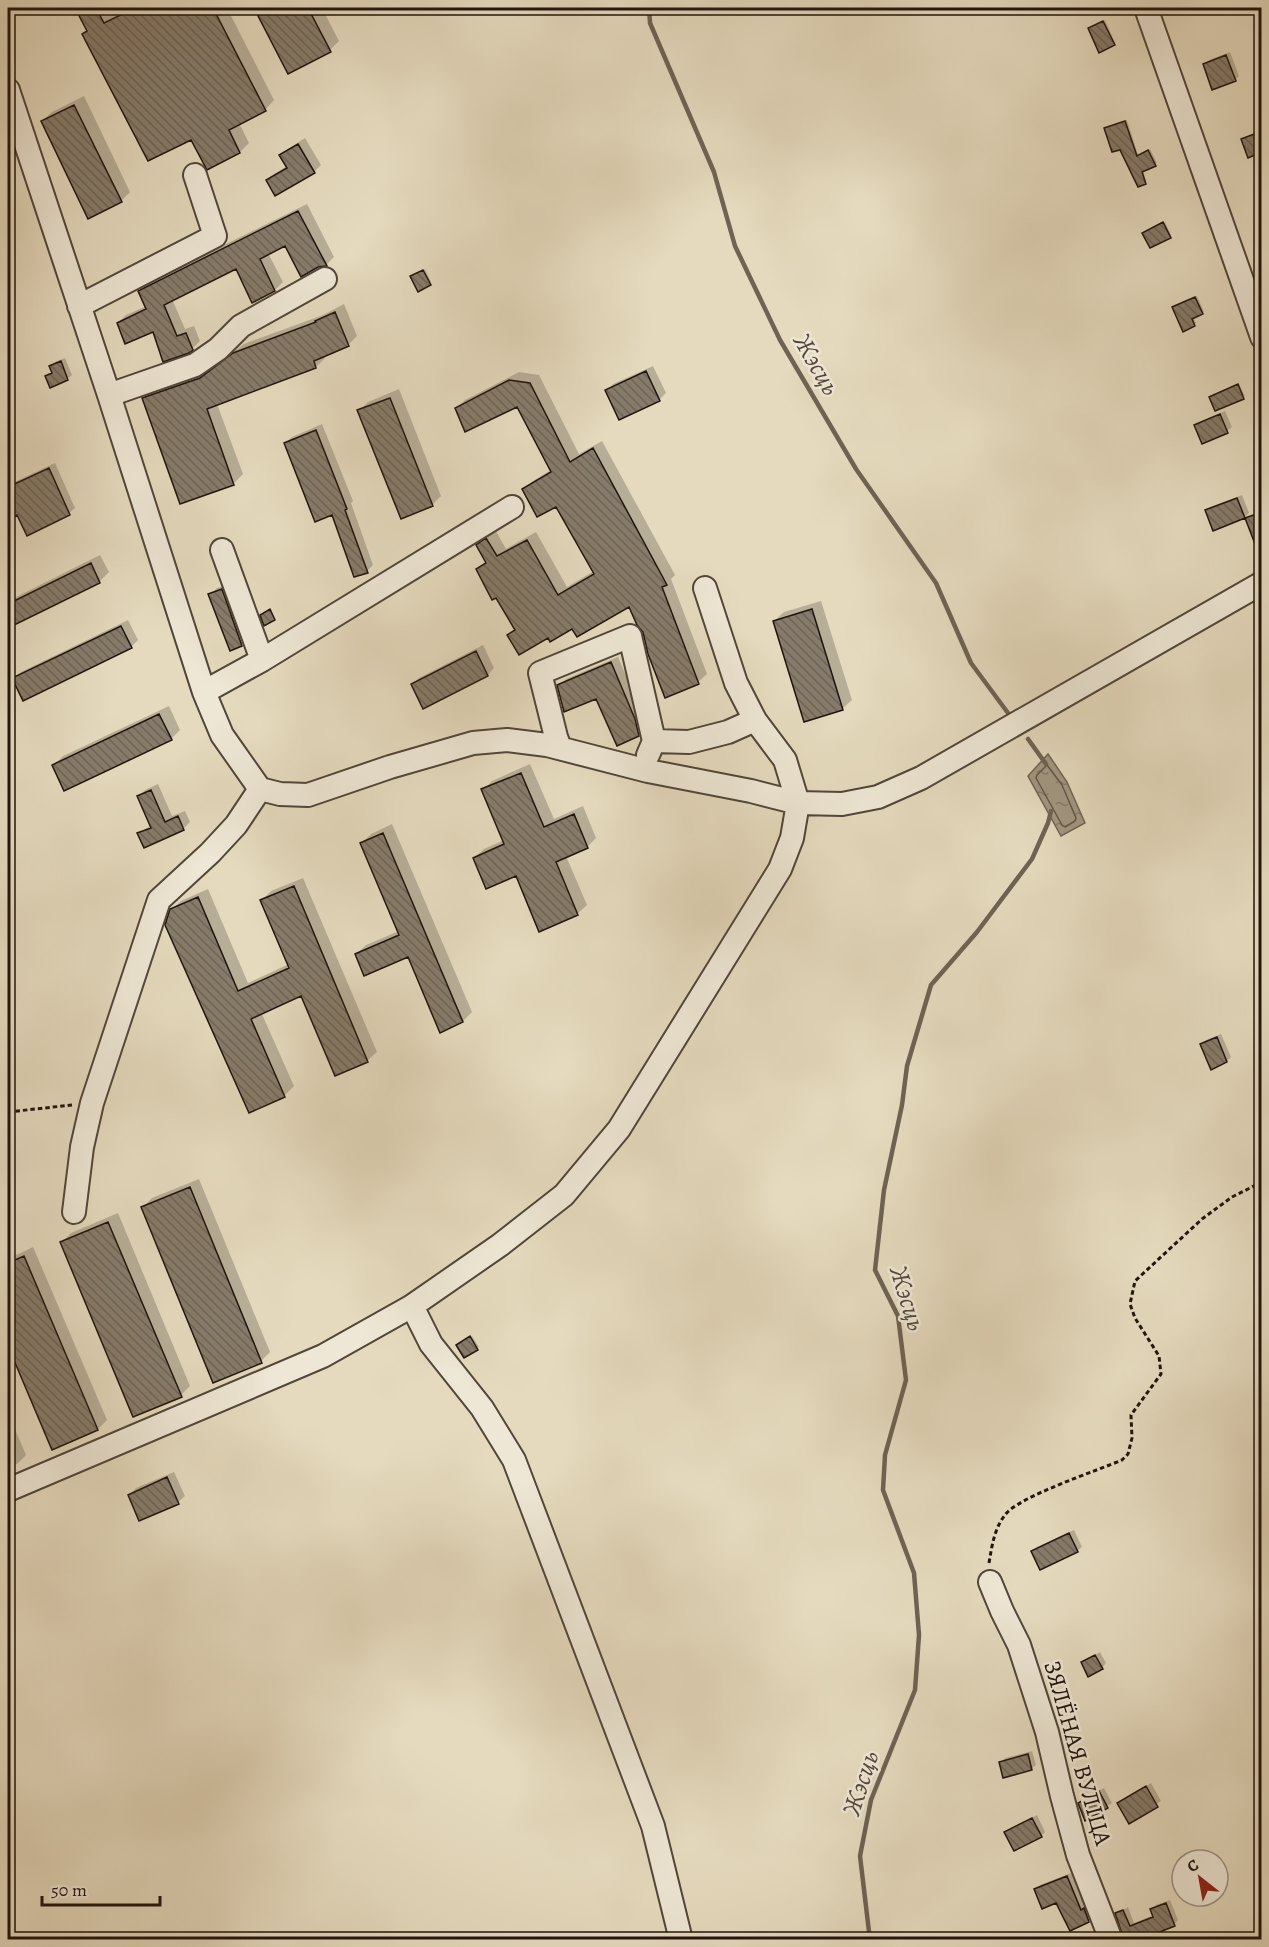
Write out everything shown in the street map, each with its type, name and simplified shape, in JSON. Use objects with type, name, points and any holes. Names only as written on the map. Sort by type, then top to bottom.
[{"type":"street","points":[[1146,8],[1262,337]]},
{"type":"street","points":[[8,90],[204,692],[222,735],[260,789],[280,794],[308,795],[390,767],[473,743],[507,740],[560,748],[648,771],[752,791],[798,803],[842,804],[878,796],[921,778],[1262,583]]},
{"type":"street","points":[[79,306],[215,236],[195,175]]},
{"type":"street","points":[[109,395],[195,365],[218,349],[241,326],[325,279]]},
{"type":"street","points":[[204,692],[262,660],[512,507]]},
{"type":"street","points":[[222,550],[262,660]]},
{"type":"street","points":[[8,1490],[323,1356],[412,1306],[500,1245],[564,1195],[619,1129],[780,869],[792,838],[798,803],[785,760],[755,720],[736,683],[705,588]]},
{"type":"street","points":[[560,748],[540,673],[630,636],[654,741],[648,755],[648,771]]},
{"type":"street","points":[[654,741],[689,742],[728,732],[755,720]]},
{"type":"street","points":[[74,1212],[82,1147],[92,1103],[159,900],[210,853],[236,825],[260,789]]},
{"type":"street","points":[[412,1306],[431,1344],[482,1408],[514,1460],[653,1826],[681,1940]]},
{"type":"street","name":"ЗЯЛЁНАЯ ВУЛІЦА","points":[[990,1582],[1019,1645],[1047,1732],[1078,1855],[1112,1940]]},
{"type":"path","points":[[8,1112],[92,1103]]},
{"type":"path","points":[[990,1582],[988,1567],[994,1535],[1005,1513],[1020,1502],[1122,1460],[1128,1454],[1132,1438],[1131,1415],[1161,1374],[1159,1356],[1135,1318],[1130,1304],[1135,1281],[1202,1219],[1232,1197],[1262,1182]]},
{"type":"water","points":[[1048,754],[1067,782],[1085,823],[1061,836],[1028,776]]},
{"type":"building","points":[[75,8],[96,8],[104,23],[127,12],[125,8],[213,8],[266,111],[229,130],[240,153],[207,170],[191,140],[148,161],[82,34],[87,31]]},
{"type":"building","points":[[254,8],[308,8],[331,52],[288,74]]},
{"type":"building","points":[[1103,21],[1115,45],[1099,53],[1088,28]]},
{"type":"building","points":[[1226,55],[1236,81],[1212,90],[1203,64]]},
{"type":"building","points":[[74,105],[122,202],[88,219],[41,121]]},
{"type":"building","points":[[1125,121],[1137,156],[1148,150],[1156,166],[1142,172],[1146,184],[1138,187],[1120,150],[1112,152],[1104,128]]},
{"type":"building","points":[[1262,131],[1262,152],[1248,158],[1241,139]]},
{"type":"building","points":[[298,144],[315,173],[275,196],[266,180],[287,168],[279,155]]},
{"type":"building","points":[[298,211],[327,266],[318,267],[301,277],[285,246],[260,259],[275,291],[252,303],[236,269],[164,305],[177,336],[186,333],[193,350],[189,353],[163,362],[153,332],[125,344],[117,323],[146,309],[138,291]]},
{"type":"building","points":[[1163,222],[1171,238],[1150,248],[1142,233]]},
{"type":"building","points":[[423,270],[431,285],[418,292],[410,276]]},
{"type":"building","points":[[1195,297],[1203,314],[1192,319],[1195,326],[1183,332],[1172,307]]},
{"type":"building","points":[[335,312],[349,346],[314,361],[316,368],[207,409],[234,485],[180,504],[142,398],[200,378],[233,353],[316,322]]},
{"type":"building","points":[[61,361],[68,380],[50,388],[45,376],[52,373],[49,366]]},
{"type":"building","points":[[646,371],[660,401],[619,420],[605,390]]},
{"type":"building","points":[[509,380],[530,383],[570,462],[593,448],[667,585],[662,587],[699,684],[665,698],[648,654],[643,632],[637,625],[629,607],[577,637],[572,629],[550,642],[548,638],[519,655],[507,635],[515,630],[496,598],[492,600],[476,569],[486,563],[476,545],[486,538],[497,556],[527,540],[558,595],[594,574],[556,507],[537,517],[522,489],[551,472],[517,407],[465,432],[455,408]]},
{"type":"building","points":[[1238,384],[1244,399],[1215,411],[1209,397]]},
{"type":"building","points":[[390,398],[433,506],[401,519],[357,410]]},
{"type":"building","points":[[1220,414],[1228,433],[1202,444],[1194,425]]},
{"type":"building","points":[[316,430],[347,509],[345,510],[368,573],[354,577],[332,515],[315,522],[284,443]]},
{"type":"building","points":[[49,468],[70,515],[27,536],[17,515],[8,520],[8,487]]},
{"type":"building","points":[[1237,498],[1245,518],[1213,531],[1205,510]]},
{"type":"building","points":[[1262,512],[1262,557],[1260,557],[1245,518]]},
{"type":"building","points":[[91,563],[100,583],[8,628],[8,604]]},
{"type":"building","points":[[222,589],[242,646],[230,651],[208,594]]},
{"type":"building","points":[[270,609],[275,620],[264,626],[260,615]]},
{"type":"building","points":[[812,609],[843,710],[804,722],[773,621]]},
{"type":"building","points":[[121,626],[132,648],[23,701],[12,678]]},
{"type":"building","points":[[476,651],[488,676],[423,709],[411,684]]},
{"type":"building","points":[[611,662],[635,719],[639,736],[617,746],[596,699],[564,712],[557,685]]},
{"type":"building","points":[[159,714],[172,740],[64,791],[52,765]]},
{"type":"building","points":[[521,773],[544,827],[574,814],[588,848],[556,862],[578,915],[539,932],[516,876],[486,889],[473,858],[504,844],[481,789]]},
{"type":"building","points":[[151,790],[165,822],[178,816],[184,830],[144,848],[137,833],[151,828],[137,796]]},
{"type":"building","points":[[383,833],[463,1022],[440,1033],[408,957],[364,976],[355,954],[399,935],[360,843]]},
{"type":"building","points":[[294,886],[368,1062],[335,1076],[301,996],[251,1019],[285,1097],[249,1113],[165,925],[170,909],[198,897],[238,991],[289,968],[260,900]]},
{"type":"building","points":[[1217,1037],[1227,1062],[1211,1070],[1200,1044]]},
{"type":"building","points":[[190,1187],[262,1363],[213,1383],[141,1207]]},
{"type":"building","points":[[108,1222],[182,1397],[133,1417],[60,1242]]},
{"type":"building","points":[[24,1256],[98,1430],[52,1450],[8,1346],[8,1263]]},
{"type":"building","points":[[470,1336],[478,1350],[464,1358],[456,1345]]},
{"type":"building","points":[[167,1477],[179,1504],[139,1521],[128,1495]]},
{"type":"building","points":[[1069,1533],[1078,1552],[1040,1570],[1031,1551]]},
{"type":"building","points":[[1095,1655],[1103,1669],[1088,1677],[1081,1662]]},
{"type":"building","points":[[1028,1754],[1032,1770],[1003,1778],[999,1762]]},
{"type":"building","points":[[1146,1786],[1158,1807],[1129,1824],[1117,1803]]},
{"type":"building","points":[[1099,1791],[1108,1808],[1085,1821],[1078,1803]]},
{"type":"building","points":[[1032,1818],[1042,1837],[1014,1851],[1004,1832]]},
{"type":"building","points":[[1067,1876],[1081,1910],[1084,1908],[1089,1922],[1070,1931],[1056,1903],[1042,1909],[1034,1889]]},
{"type":"building","points":[[1166,1903],[1175,1926],[1139,1940],[1124,1940],[1115,1913],[1123,1910],[1130,1926],[1153,1917],[1150,1909]]},
{"type":"waterway","name":"Жэсць","points":[[649,8],[650,23],[714,172],[735,246],[780,340],[856,469],[936,583],[971,663],[1008,713]]},
{"type":"waterway","name":"Жэсць","points":[[1028,739],[1046,764]]},
{"type":"waterway","name":"Жэсць","points":[[870,1940],[860,1856],[871,1800],[915,1690],[919,1635],[914,1573],[883,1490],[885,1455],[906,1380],[898,1316],[875,1270],[884,1190],[902,1105],[907,1066],[931,985],[977,932],[1032,859],[1051,811]]}]
